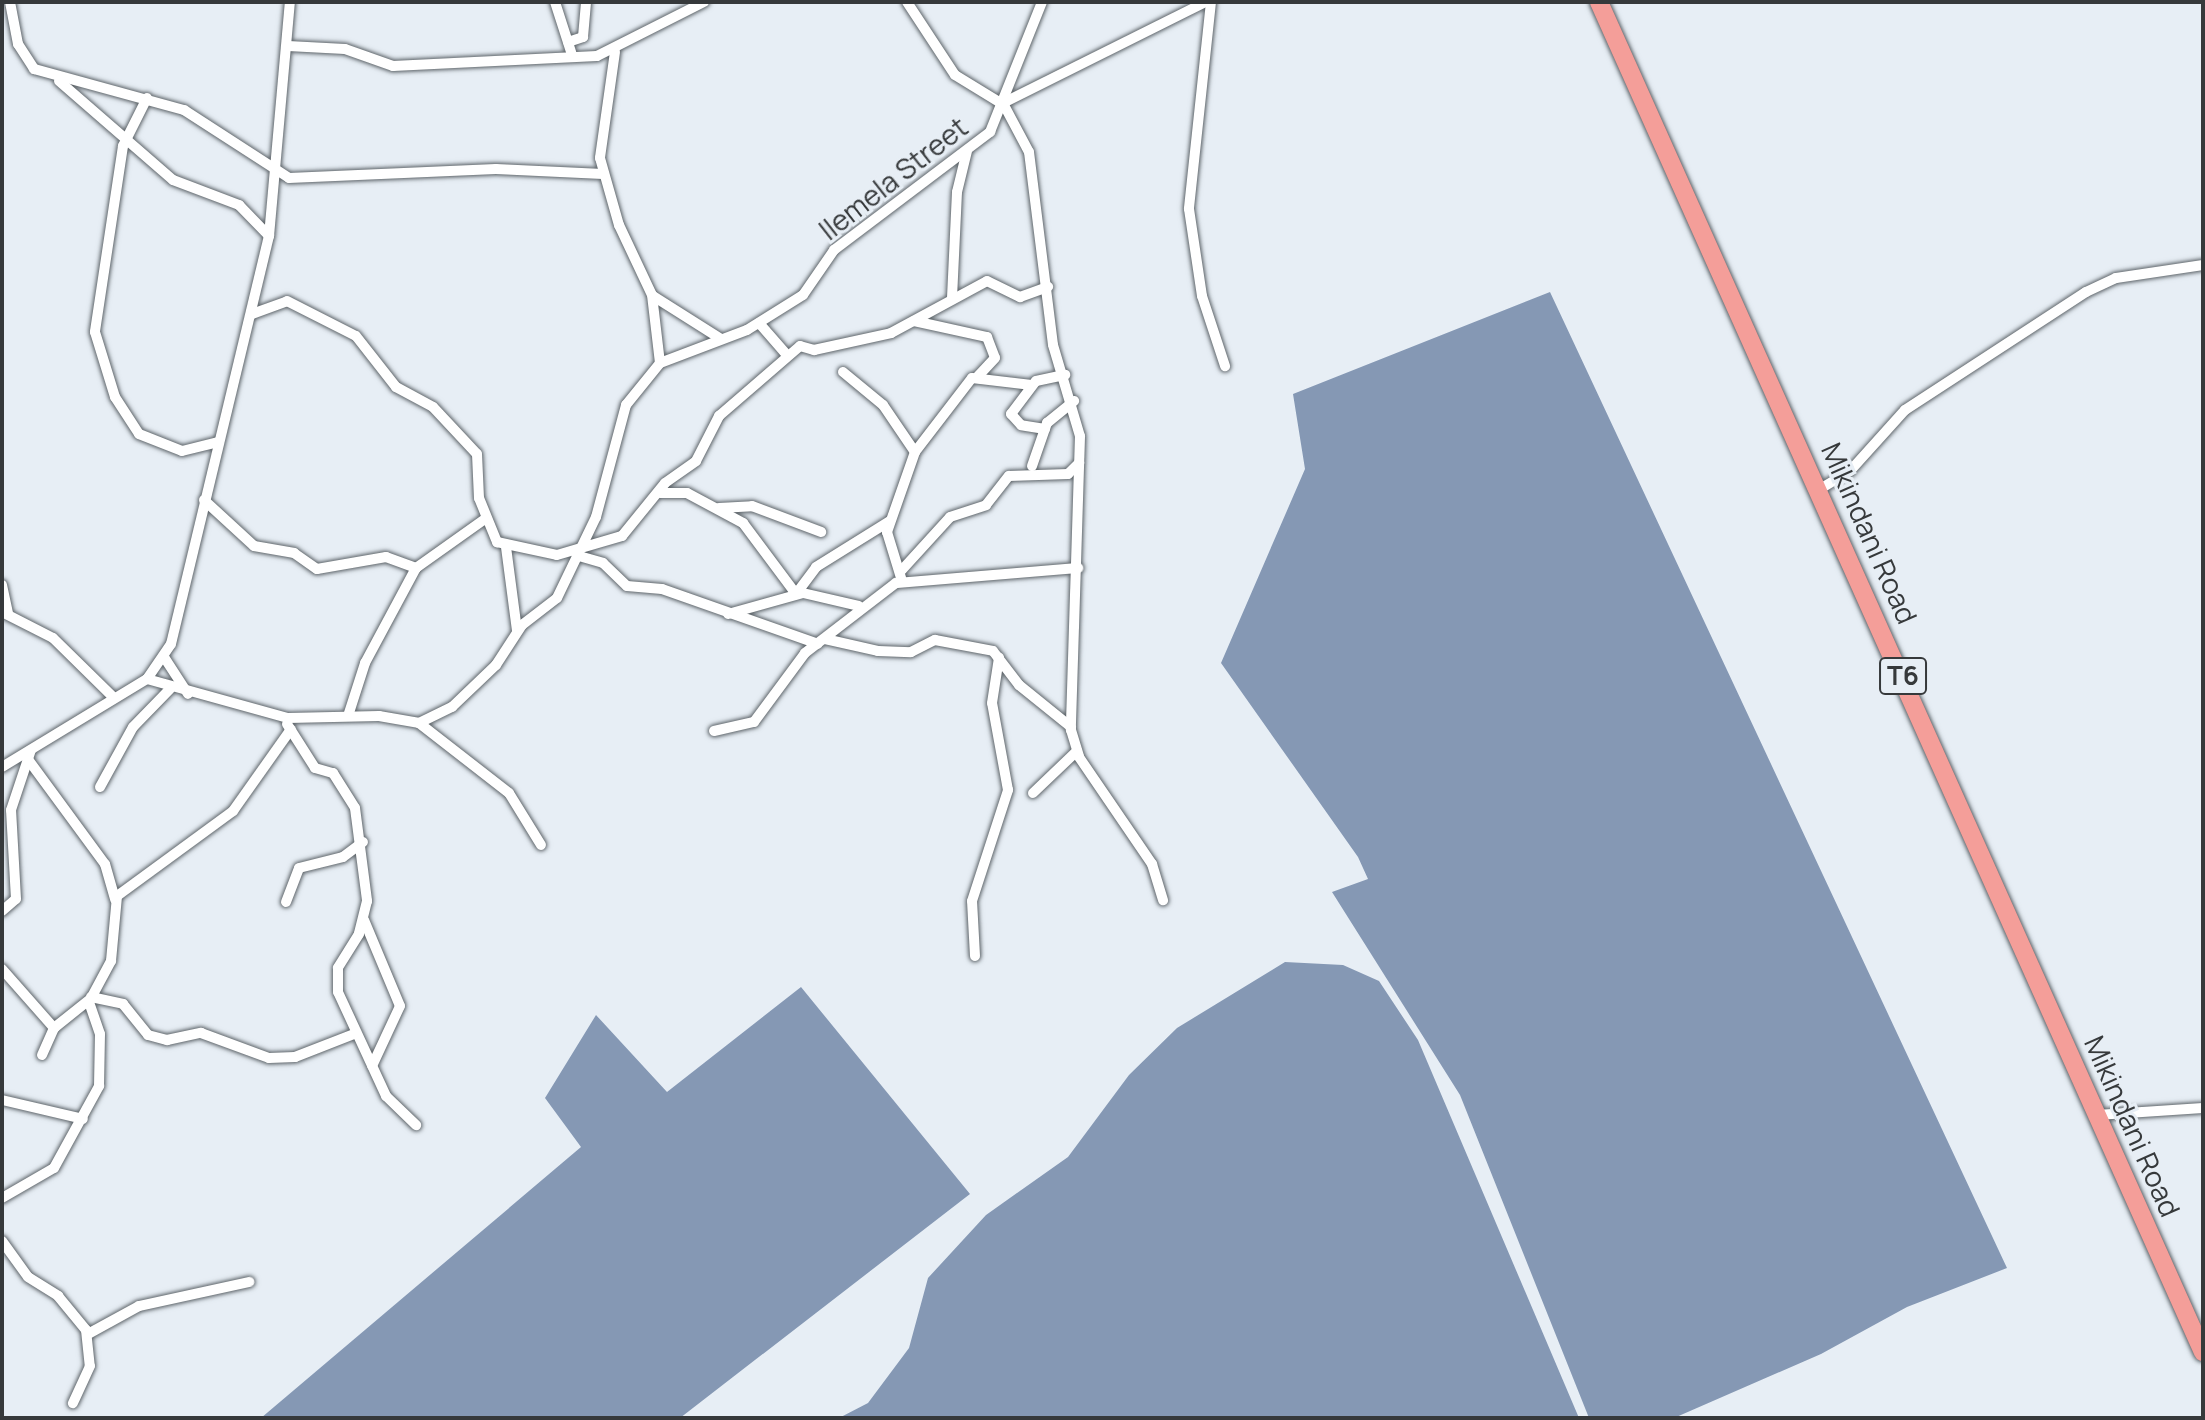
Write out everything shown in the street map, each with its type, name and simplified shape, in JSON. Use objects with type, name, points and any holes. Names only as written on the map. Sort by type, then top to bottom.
[{"type":"highway","name":"Mikindani Road","points":[[1599,2],[1820,489],[2203,1352]]},
{"type":"street","points":[[10,2],[22,54],[181,185],[239,205],[269,236]]},
{"type":"street","points":[[2,767],[147,679],[164,657],[269,236],[278,168],[290,2]]},
{"type":"street","points":[[555,2],[572,55]]},
{"type":"street","points":[[568,42],[583,37],[586,2]]},
{"type":"street","points":[[288,46],[345,49],[393,66],[615,52],[704,2]]},
{"type":"street","points":[[907,2],[955,75],[1005,104],[1029,152],[1053,345],[1074,401],[1080,462],[1071,727],[1077,751],[1152,864],[1163,900]]},
{"type":"street","name":"Ilemela Street","points":[[419,723],[468,694],[517,631],[557,598],[580,553],[626,405],[660,363],[759,323],[807,292],[834,250],[995,127],[1042,2]]},
{"type":"street","points":[[1005,104],[1209,2]]},
{"type":"street","points":[[1209,2],[1189,209],[1202,296],[1225,366]]},
{"type":"street","points":[[615,52],[600,142],[603,174],[652,295],[660,363]]},
{"type":"street","points":[[57,80],[147,98],[214,125],[278,168],[304,179],[496,169],[603,174]]},
{"type":"street","points":[[147,98],[126,138],[96,317],[99,345],[115,397],[139,434],[182,451],[219,442]]},
{"type":"street","points":[[952,298],[957,192],[967,151]]},
{"type":"street","points":[[1820,489],[1850,471],[1905,410],[2086,292],[2116,278],[2203,265]]},
{"type":"street","points":[[506,547],[551,555],[580,553],[622,536],[660,493],[696,461],[719,416],[786,354],[800,346],[814,350],[881,336],[987,281],[1020,297],[1048,287]]},
{"type":"street","points":[[652,295],[721,339]]},
{"type":"street","points":[[252,314],[287,301],[328,316],[356,336],[396,387],[433,407],[473,447],[485,519],[506,547],[517,631]]},
{"type":"street","points":[[901,576],[887,537],[915,452],[951,397],[995,358],[987,337],[914,321]]},
{"type":"street","points":[[759,323],[786,354]]},
{"type":"street","points":[[843,372],[883,405],[915,452]]},
{"type":"street","points":[[978,376],[1032,385],[1065,375]]},
{"type":"street","points":[[1032,385],[1011,416],[1045,429]]},
{"type":"street","points":[[1032,466],[1045,429],[1074,401]]},
{"type":"street","points":[[714,731],[762,716],[822,641],[859,606],[901,576],[950,517],[986,505],[1009,476],[1068,474],[1080,462]]},
{"type":"street","points":[[660,493],[687,493],[719,508],[748,528],[796,594]]},
{"type":"street","points":[[204,500],[254,546],[294,553],[317,569],[386,557],[416,568]]},
{"type":"street","points":[[719,508],[752,506],[821,532]]},
{"type":"street","points":[[348,716],[365,663],[416,568],[485,519]]},
{"type":"street","points":[[796,594],[816,567],[891,519]]},
{"type":"street","points":[[580,553],[603,563],[627,586],[662,589],[728,614],[822,641],[905,652],[937,640],[993,651],[1071,727]]},
{"type":"street","points":[[901,576],[1078,568]]},
{"type":"street","points":[[2,585],[5,613],[53,638],[113,697]]},
{"type":"street","points":[[728,614],[796,594],[859,606]]},
{"type":"street","points":[[164,657],[188,694]]},
{"type":"street","points":[[975,956],[972,901],[1008,790],[992,703],[999,658]]},
{"type":"street","points":[[147,679],[170,689],[282,717],[348,716],[419,723],[509,793],[541,845]]},
{"type":"street","points":[[100,787],[133,727],[170,689]]},
{"type":"street","points":[[282,717],[315,768],[341,783],[363,842],[364,920],[400,1006],[372,1066]]},
{"type":"street","points":[[115,900],[233,811],[291,729]]},
{"type":"street","points":[[1033,793],[1077,751]]},
{"type":"street","points":[[29,753],[105,864],[115,900],[111,961],[90,999],[54,1028],[42,1055]]},
{"type":"street","points":[[2,911],[17,896],[11,810],[29,753]]},
{"type":"street","points":[[286,902],[299,868],[343,857],[363,842]]},
{"type":"street","points":[[364,920],[338,968],[342,1011],[386,1096],[416,1125]]},
{"type":"street","points":[[2,969],[54,1028]]},
{"type":"street","points":[[90,999],[123,1004],[146,1034],[167,1040],[201,1033],[269,1058],[295,1057],[354,1034]]},
{"type":"street","points":[[2,1198],[54,1168],[83,1119],[85,1101],[99,1086],[100,1034],[90,999]]},
{"type":"street","points":[[2,1100],[83,1119]]},
{"type":"street","points":[[2097,1115],[2203,1108]]},
{"type":"street","points":[[2,1241],[88,1334],[90,1366],[73,1403]]},
{"type":"street","points":[[88,1334],[139,1306],[249,1282]]},
{"type":"water","points":[[1550,292],[2007,1268],[1907,1307],[1821,1354],[1674,1418],[1589,1418],[1460,1095],[1332,892],[1368,879],[1358,857],[1221,663],[1305,469],[1293,394]]},
{"type":"water","points":[[1285,962],[1343,965],[1379,981],[1418,1040],[1579,1418],[839,1418],[868,1403],[909,1348],[928,1278],[986,1215],[1068,1157],[1129,1075],[1177,1028]]},
{"type":"water","points":[[801,987],[970,1194],[680,1418],[261,1418],[581,1147],[545,1098],[596,1015],[667,1092]]}]
